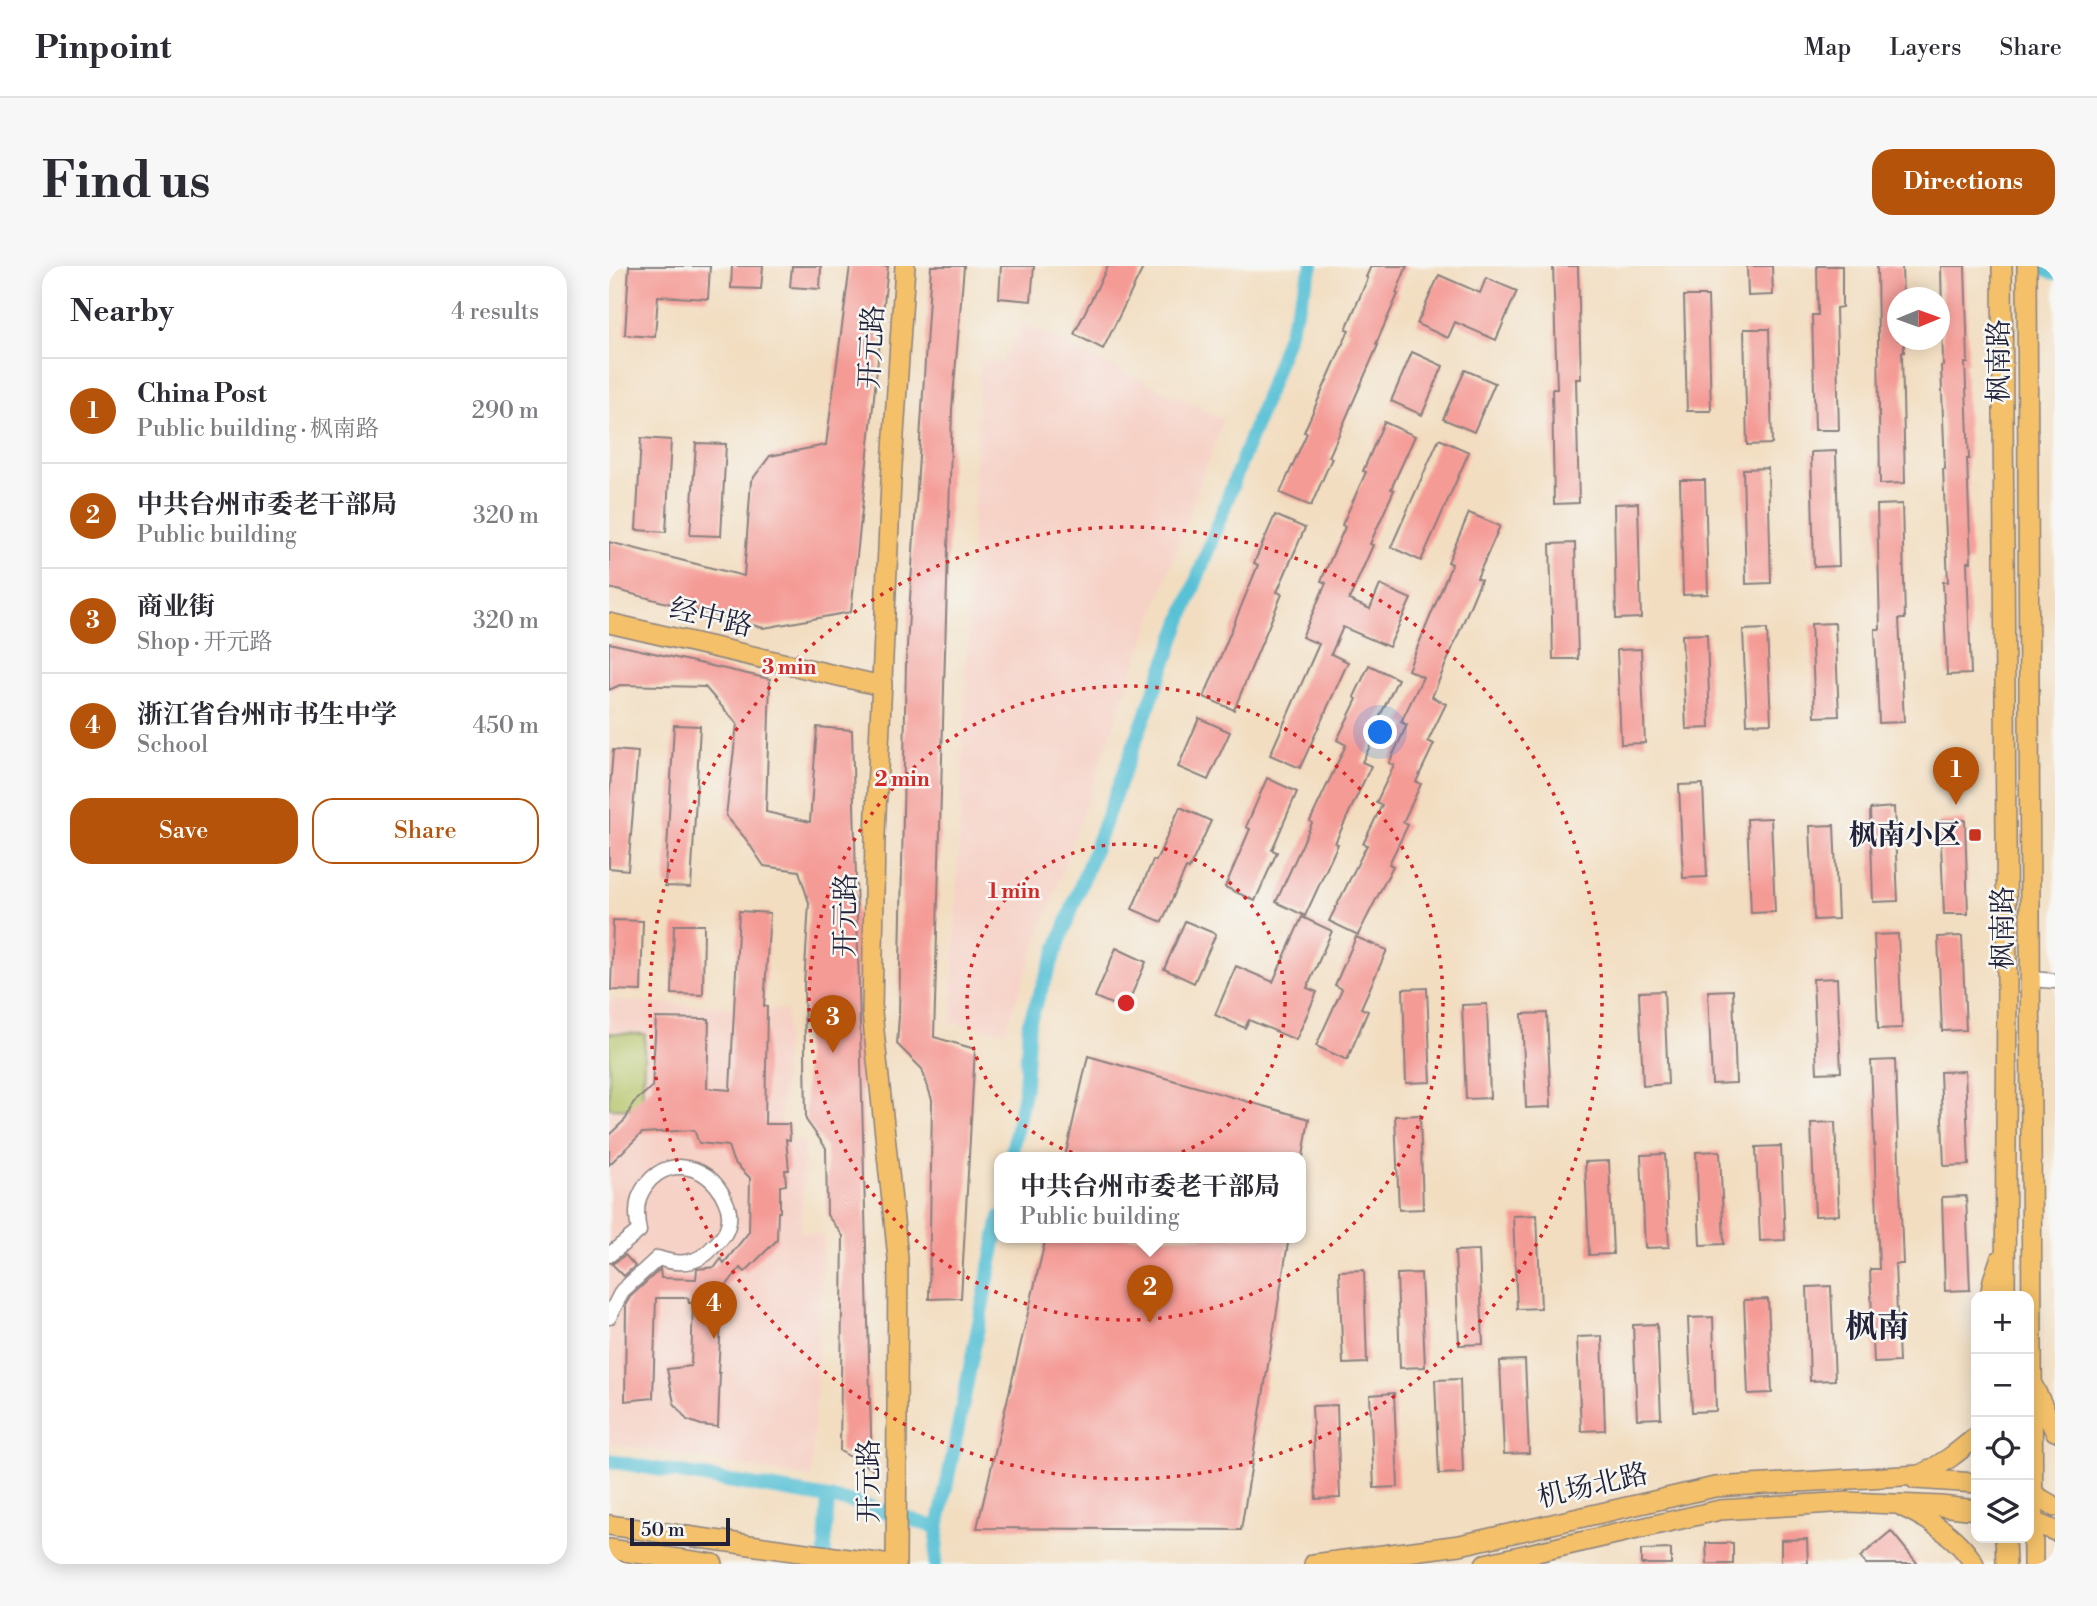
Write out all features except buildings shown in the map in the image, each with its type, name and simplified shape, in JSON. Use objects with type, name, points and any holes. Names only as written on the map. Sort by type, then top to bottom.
[{"type":"main road","name":"开元路","points":[[896,1554],[898,1258],[872,1012],[875,835],[891,481],[905,266]]},
{"type":"main road","name":"枫南路","points":[[2027,266],[2031,1354]]},
{"type":"main road","name":"枫南路","points":[[2001,274],[2007,965],[2005,1291]]},
{"type":"main road","name":"经中路","points":[[609,623],[882,686]]},
{"type":"main road","points":[[1991,1291],[2006,1243]]},
{"type":"main road","points":[[2034,1387],[2055,1432]]},
{"type":"main road","name":"枫南路","points":[[2030,1480],[2031,1417]]},
{"type":"main road","points":[[1886,1478],[1920,1475],[1935,1468],[1971,1441]]},
{"type":"main road","points":[[1886,1478],[1971,1483]]},
{"type":"main road","name":"机场北路","points":[[1314,1564],[1460,1545],[1715,1487],[1886,1478]]},
{"type":"main road","points":[[2034,1494],[2055,1507]]},
{"type":"main road","name":"机场北路","points":[[1485,1564],[1538,1558],[1720,1510],[1848,1502],[1971,1509]]},
{"type":"main road","points":[[1896,1504],[1939,1527],[1974,1564]]},
{"type":"main road","points":[[2034,1523],[2055,1531]]},
{"type":"main road","points":[[609,1525],[884,1564]]},
{"type":"main road","points":[[2005,1543],[2006,1564]]},
{"type":"main road","name":"枫南路","points":[[2032,1543],[2033,1564]]},
{"type":"main road","points":[[609,1549],[713,1564]]},
{"type":"street","points":[[2031,979],[2055,981]]},
{"type":"street","points":[[609,1255],[639,1231],[639,1199],[655,1174],[678,1167],[694,1168],[707,1175],[722,1191],[730,1211],[726,1231],[709,1251],[690,1263],[672,1263],[658,1258],[622,1291],[609,1317]]},
{"type":"shaded area","points":[[1023,324],[1223,419],[1005,1031],[951,1023],[980,360],[1002,363]]},
{"type":"shaded area","points":[[609,1000],[787,1011],[780,1141],[805,1142],[800,1232],[824,1235],[811,1478],[609,1443]]},
{"type":"green space","points":[[609,1033],[645,1034],[642,1109],[609,1108]]},
{"type":"waterway","points":[[1012,1152],[1025,1087],[1029,1022],[1269,389],[1312,266]]},
{"type":"waterway","points":[[2039,266],[2055,273]]},
{"type":"waterway","points":[[938,1528],[995,1243]]},
{"type":"waterway","points":[[609,1461],[858,1503],[938,1528],[935,1564]]},
{"type":"waterway","points":[[824,1563],[828,1498]]},
{"type":"place","name":"China Post","points":[[1956,805]]},
{"type":"place","name":"枫南小区","points":[[1975,835]]},
{"type":"place","name":"商业街","points":[[833,1053]]},
{"type":"place","name":"中共台州市委老干部局","points":[[1150,1323]]},
{"type":"place","name":"浙江省台州市书生中学","points":[[714,1339]]},
{"type":"district","name":"枫南","points":[[1877,1327]]}]
